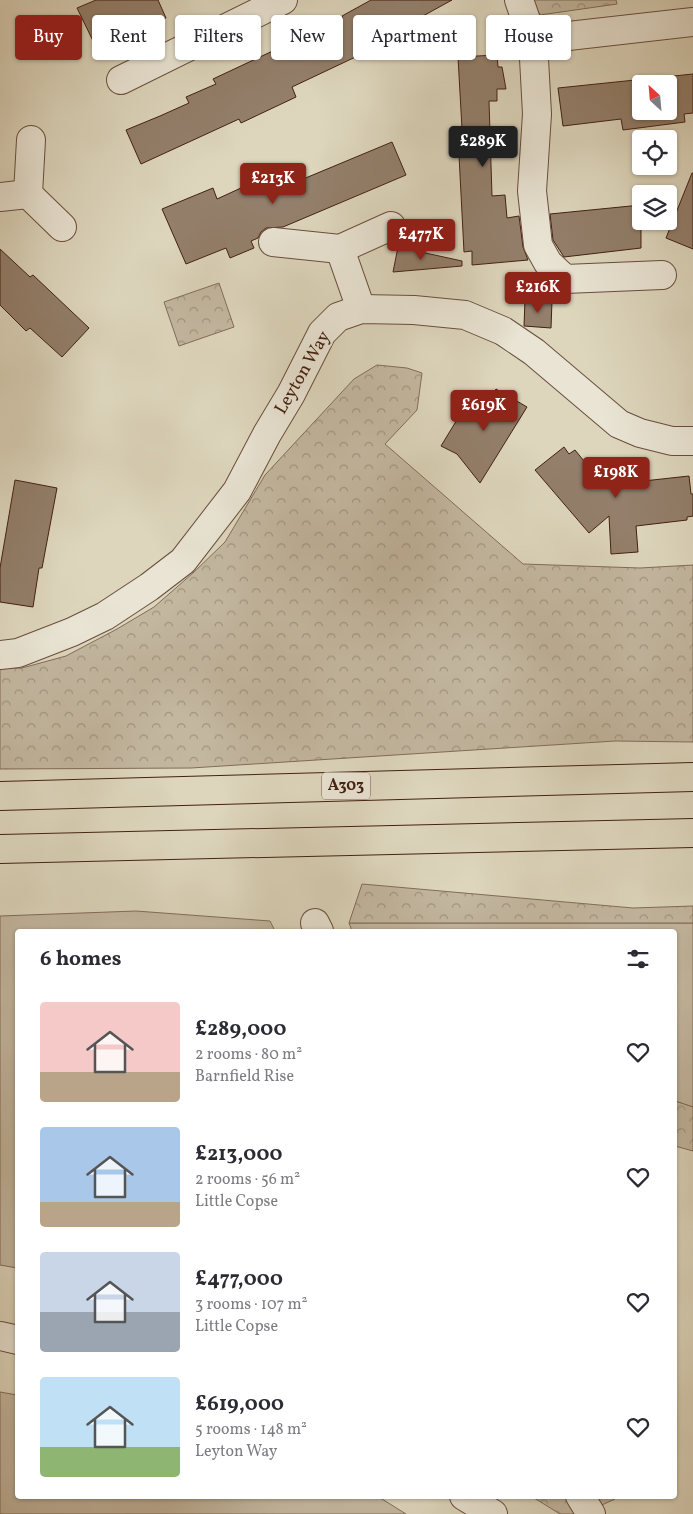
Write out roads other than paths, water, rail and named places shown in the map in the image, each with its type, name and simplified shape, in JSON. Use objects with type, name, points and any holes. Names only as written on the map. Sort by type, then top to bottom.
[{"type":"highway","name":"A303","points":[[0,796],[693,777]]},
{"type":"highway","points":[[0,849],[693,833]]},
{"type":"street","points":[[121,80],[283,0]]},
{"type":"street","points":[[519,0],[525,15]]},
{"type":"street","points":[[571,36],[693,22]]},
{"type":"street","points":[[535,60],[537,114],[532,191],[538,245],[548,263],[565,279],[662,275]]},
{"type":"street","points":[[31,140],[28,194],[62,228]]},
{"type":"street","points":[[0,197],[28,194]]},
{"type":"street","points":[[273,242],[340,249],[391,226]]},
{"type":"street","points":[[340,249],[361,309]]},
{"type":"street","name":"Leyton Way","points":[[0,655],[18,653],[72,632],[105,616],[149,587],[183,561],[237,491],[267,434],[291,394],[322,333],[338,317],[361,309],[414,310],[465,316],[503,331],[534,352],[619,424],[640,433],[672,441],[693,442]]},
{"type":"street","points":[[0,1336],[15,1339]]},
{"type":"street","points":[[469,1499],[492,1514]]},
{"type":"street","points":[[582,1499],[590,1514]]}]
